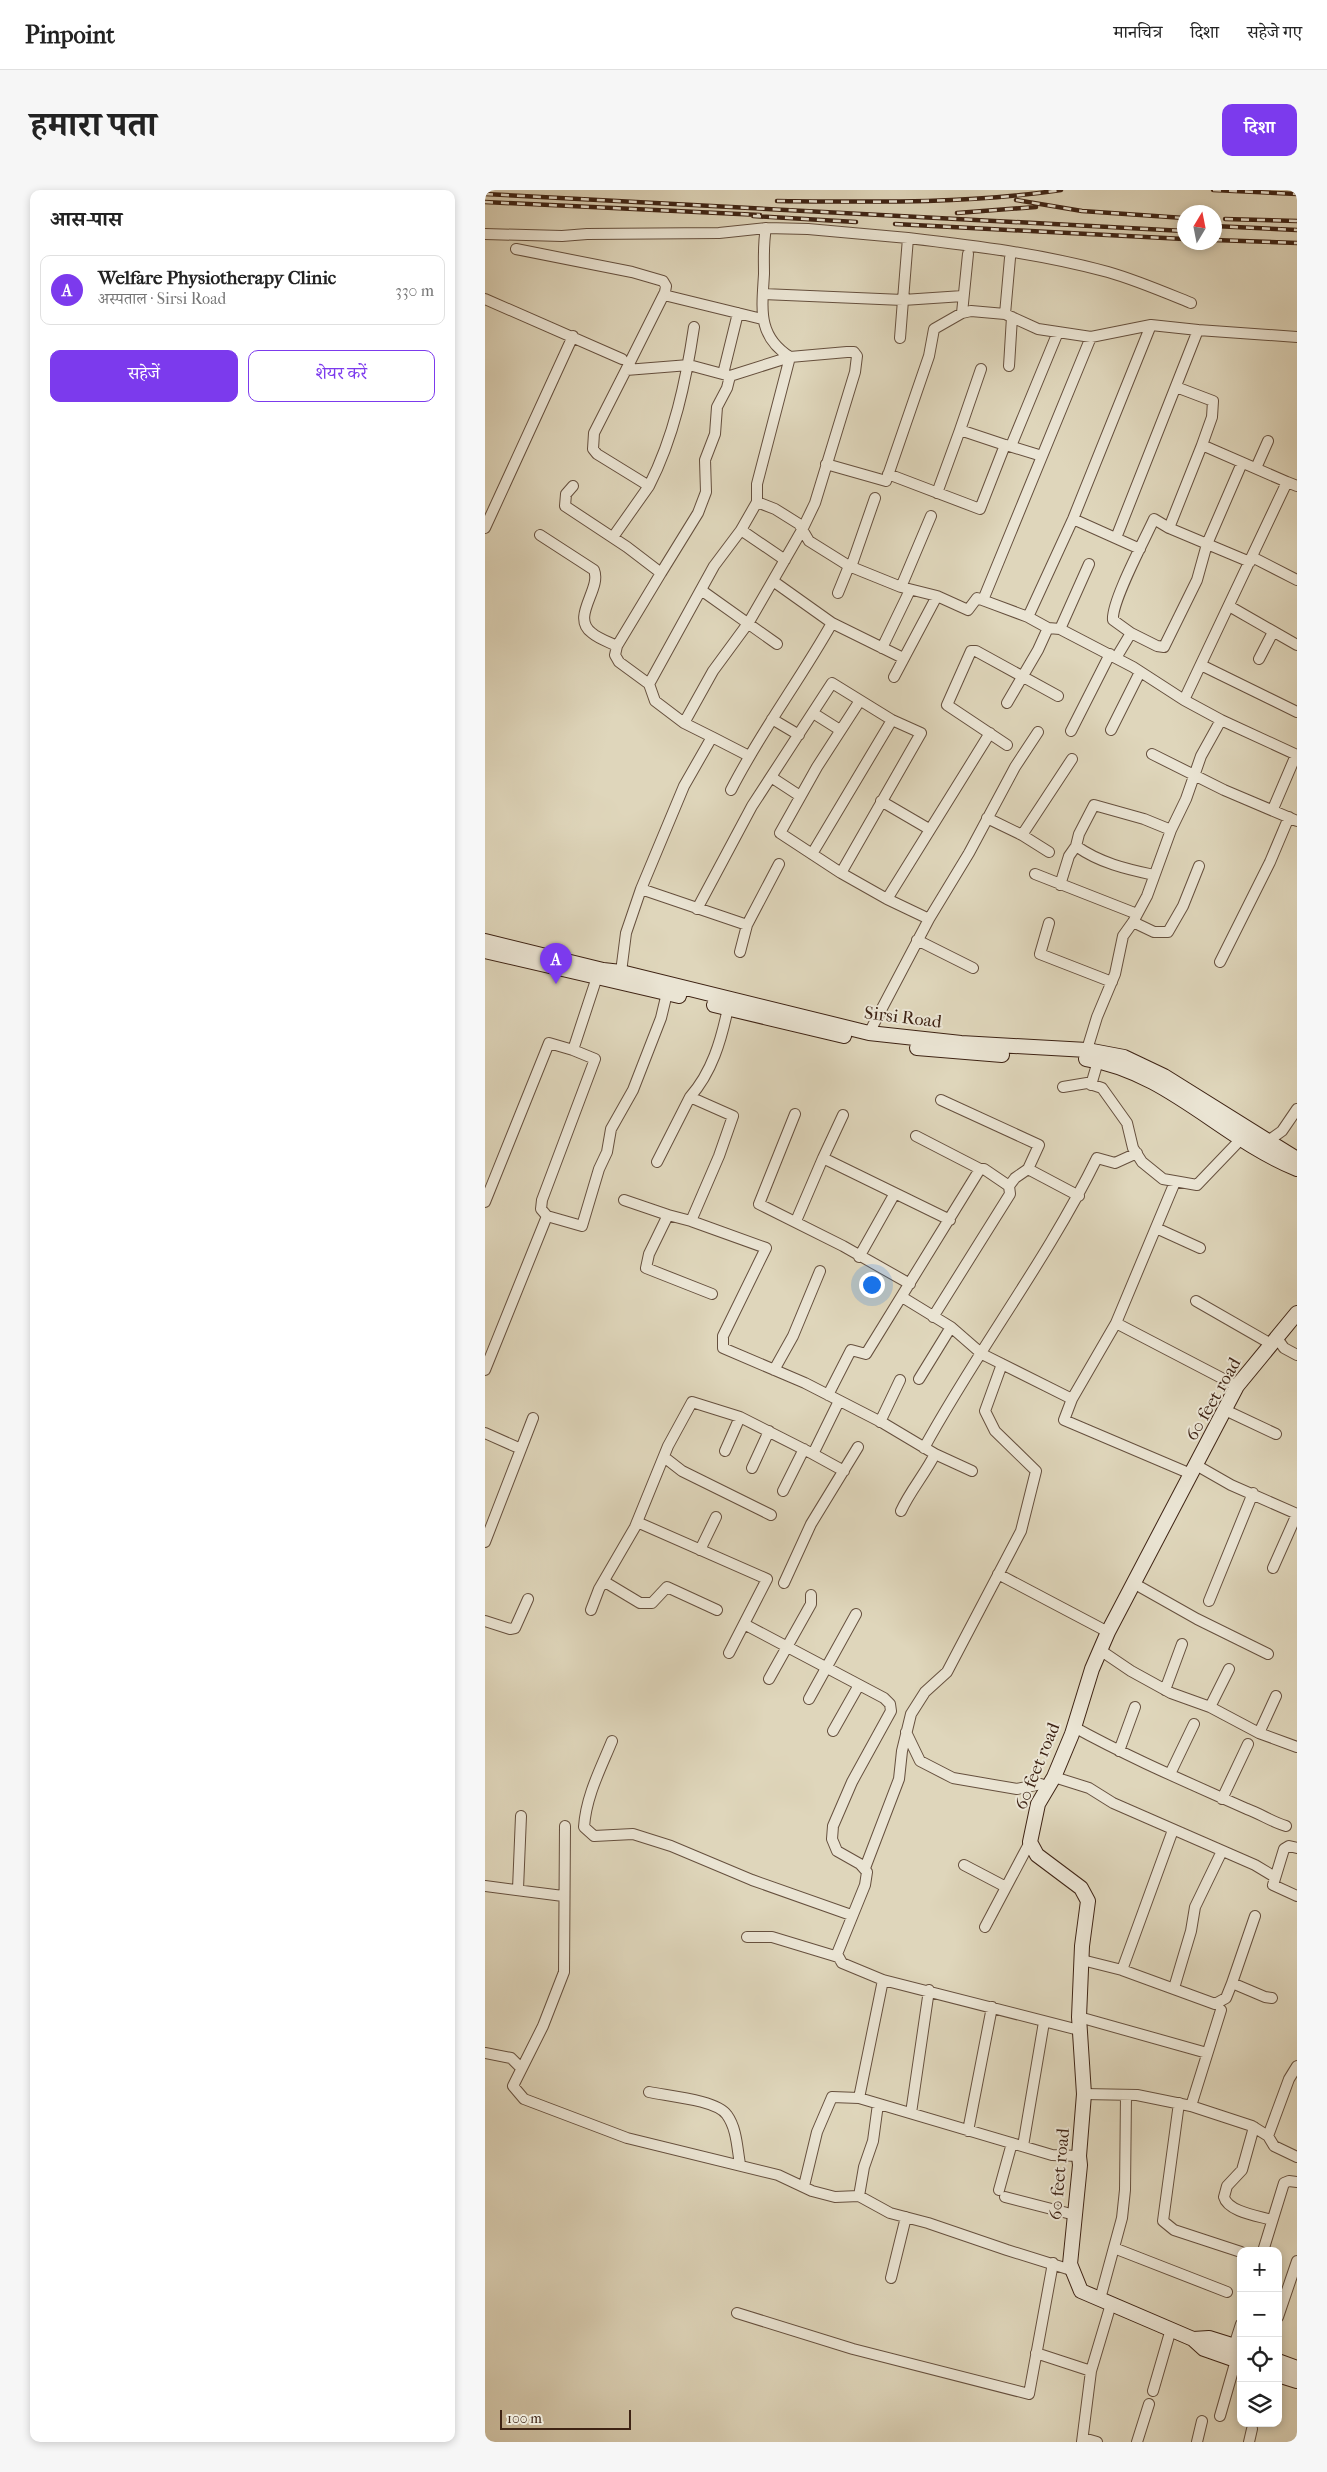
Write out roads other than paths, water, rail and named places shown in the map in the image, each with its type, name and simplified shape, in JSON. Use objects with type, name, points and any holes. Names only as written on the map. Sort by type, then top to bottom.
[{"type":"main road","name":"Sirsi Road","points":[[485,941],[603,970],[621,972],[869,1033],[1090,1057],[1120,1067],[1161,1087],[1242,1138],[1297,1159]]},
{"type":"main road","name":"Sirsi Road","points":[[485,951],[667,993],[813,1030],[893,1046],[961,1053],[1124,1057],[1164,1076],[1297,1169]]},
{"type":"main road","name":"60 feet road","points":[[1106,2301],[1081,2291],[1071,2270],[1084,2094],[1084,2070],[1079,2024],[1082,1960],[1088,1901],[1081,1888],[1037,1855],[1030,1842],[1038,1804],[1051,1782],[1074,1727],[1109,1632],[1237,1386],[1297,1313]]},
{"type":"main road","points":[[1106,2301],[1193,2339],[1209,2338],[1237,2353]]},
{"type":"main road","points":[[1282,2362],[1297,2368]]},
{"type":"main road","points":[[1282,2375],[1297,2381]]},
{"type":"street","points":[[766,228],[763,244],[762,319],[775,348],[790,357]]},
{"type":"street","points":[[485,234],[562,236],[587,234],[719,233],[766,228],[807,229],[908,238],[1005,250],[1068,262],[1110,273],[1191,303]]},
{"type":"street","points":[[901,338],[908,238]]},
{"type":"street","points":[[516,249],[658,278],[666,286],[664,295],[594,432],[593,449],[597,454],[649,486]]},
{"type":"street","points":[[962,313],[968,254]]},
{"type":"street","points":[[1009,366],[1010,258]]},
{"type":"street","points":[[763,294],[903,300],[963,296]]},
{"type":"street","points":[[664,295],[762,319]]},
{"type":"street","points":[[485,298],[622,359]]},
{"type":"street","points":[[826,464],[886,482],[929,356],[934,329],[962,313],[971,311],[1008,315],[1038,330],[1091,337],[1151,325],[1297,337]]},
{"type":"street","points":[[738,313],[726,375],[727,388],[717,407],[715,434],[705,460],[706,492],[698,513],[617,646],[615,655],[619,662],[649,684],[655,701],[684,723],[749,756]]},
{"type":"street","points":[[1028,617],[1073,519],[1151,325]]},
{"type":"street","points":[[613,537],[649,486],[667,444],[689,365],[695,327]]},
{"type":"street","points":[[1116,538],[1199,330]]},
{"type":"street","points":[[888,474],[980,509],[1058,332]]},
{"type":"street","points":[[485,528],[573,336]]},
{"type":"street","points":[[983,600],[1091,337]]},
{"type":"street","points":[[626,370],[689,365],[726,375],[790,357],[847,352],[854,352],[857,356],[855,372],[815,503],[802,530],[749,622],[713,671],[684,723]]},
{"type":"street","points":[[649,684],[714,566],[741,530],[757,502],[757,484],[790,357]]},
{"type":"street","points":[[937,493],[981,370]]},
{"type":"street","points":[[1169,528],[1212,417],[1213,401],[1176,387]]},
{"type":"street","points":[[960,430],[1042,456]]},
{"type":"street","points":[[1256,468],[1268,441]]},
{"type":"street","points":[[1202,445],[1297,486]]},
{"type":"street","points":[[1242,463],[1207,544],[1203,565],[1197,580],[1164,647],[1157,646],[1131,633],[1113,620],[1112,613],[1154,519],[1169,528],[1207,544],[1251,559],[1297,580]]},
{"type":"street","points":[[1184,700],[1287,482]]},
{"type":"street","points":[[573,486],[566,494],[565,506],[613,537],[661,573]]},
{"type":"street","points":[[838,593],[850,567],[875,498]]},
{"type":"street","points":[[757,502],[775,509],[799,524],[809,541],[850,567],[905,588],[937,596],[968,610],[975,599],[983,600],[1028,617],[1047,628],[1060,629],[1113,656],[1184,700],[1221,720],[1297,755],[1273,809]]},
{"type":"street","points":[[882,648],[931,516]]},
{"type":"street","points":[[1073,519],[1140,549]]},
{"type":"street","points":[[741,530],[785,560]]},
{"type":"street","points":[[540,535],[594,570],[595,580],[586,606],[586,626],[591,633],[617,646]]},
{"type":"street","points":[[1060,629],[1089,564]]},
{"type":"street","points":[[773,581],[832,623],[903,658]]},
{"type":"street","points":[[701,590],[749,622],[777,644]]},
{"type":"street","points":[[893,677],[937,596]]},
{"type":"street","points":[[1229,606],[1297,645]]},
{"type":"street","points":[[731,790],[749,756],[807,667],[832,623]]},
{"type":"street","points":[[1007,703],[1038,650],[1047,628]]},
{"type":"street","points":[[1259,659],[1273,632]]},
{"type":"street","points":[[1071,731],[1113,656],[1131,633]]},
{"type":"street","points":[[1007,745],[947,705],[971,651],[1058,696]]},
{"type":"street","points":[[1201,665],[1297,712]]},
{"type":"street","points":[[1111,730],[1140,672]]},
{"type":"street","points":[[697,909],[752,806],[832,683],[859,702],[891,720],[921,733],[841,873]]},
{"type":"street","points":[[859,702],[840,730],[780,833],[841,873],[887,899],[929,919]]},
{"type":"street","points":[[813,713],[840,730]]},
{"type":"street","points":[[772,719],[799,735]]},
{"type":"street","points":[[812,854],[891,720]]},
{"type":"street","points":[[1091,1085],[1090,1057],[1123,936],[1135,918],[1171,830],[1186,800],[1201,756],[1221,720]]},
{"type":"street","points":[[869,1033],[917,940],[969,853],[1015,766],[1038,732]]},
{"type":"street","points":[[887,899],[990,733]]},
{"type":"street","points":[[621,972],[627,933],[641,889],[684,786],[712,737]]},
{"type":"street","points":[[1152,754],[1224,790],[1293,819],[1220,962]]},
{"type":"street","points":[[1023,835],[1072,759]]},
{"type":"street","points":[[771,777],[801,796]]},
{"type":"street","points":[[881,801],[929,830]]},
{"type":"street","points":[[1060,885],[1069,856],[1076,846],[1079,834],[1094,805],[1144,819],[1171,830]]},
{"type":"street","points":[[987,818],[1023,835],[1049,852]]},
{"type":"street","points":[[1076,846],[1094,859],[1126,870],[1154,875]]},
{"type":"street","points":[[740,952],[747,925],[779,864]]},
{"type":"street","points":[[1035,874],[1135,918],[1154,932],[1168,932],[1183,906],[1199,866]]},
{"type":"street","points":[[641,889],[747,925]]},
{"type":"street","points":[[1049,923],[1040,954],[1112,982]]},
{"type":"street","points":[[917,940],[973,968]]},
{"type":"street","points":[[573,1050],[597,978]]},
{"type":"street","points":[[485,1202],[549,1043],[595,1059],[542,1200],[541,1209],[547,1216],[581,1226],[599,1170],[607,1152],[611,1129],[633,1090],[661,1018],[667,993]]},
{"type":"street","points":[[657,1162],[690,1097],[700,1086],[715,1058],[728,1008]]},
{"type":"street","points":[[1063,1087],[1091,1085],[1102,1088],[1127,1123],[1131,1143],[1142,1162],[1163,1179],[1197,1186],[1242,1138]]},
{"type":"street","points":[[690,1097],[733,1116],[691,1221]]},
{"type":"street","points":[[933,1317],[1010,1194],[1009,1186],[1015,1178],[1028,1169],[1039,1145],[941,1100]]},
{"type":"street","points":[[1262,1145],[1282,1131],[1297,1109]]},
{"type":"street","points":[[795,1114],[759,1204],[795,1221],[910,1284]]},
{"type":"street","points":[[795,1221],[843,1115]]},
{"type":"street","points":[[916,1136],[980,1169],[984,1169],[1009,1186]]},
{"type":"street","points":[[924,1448],[959,1386],[982,1354],[1061,1228],[1097,1158],[1115,1162],[1137,1154]]},
{"type":"street","points":[[823,1158],[950,1220]]},
{"type":"street","points":[[828,1395],[851,1350],[867,1354],[980,1169]]},
{"type":"street","points":[[1028,1169],[1079,1196]]},
{"type":"street","points":[[1175,1182],[1116,1323],[1072,1399],[1064,1420],[1194,1469],[1297,1514],[1273,1568]]},
{"type":"street","points":[[859,1257],[895,1193]]},
{"type":"street","points":[[624,1200],[691,1221],[766,1248],[723,1336],[723,1348],[828,1395],[935,1454],[972,1471]]},
{"type":"street","points":[[668,1215],[649,1254],[646,1268],[712,1294]]},
{"type":"street","points":[[485,1370],[489,1342],[547,1216]]},
{"type":"street","points":[[1156,1228],[1200,1248]]},
{"type":"street","points":[[773,1370],[793,1336],[820,1271]]},
{"type":"street","points":[[902,1297],[951,1326],[982,1354],[1072,1399]]},
{"type":"street","points":[[1196,1301],[1274,1341],[1297,1355]]},
{"type":"street","points":[[1116,1323],[1237,1386]]},
{"type":"street","points":[[919,1378],[951,1326]]},
{"type":"street","points":[[1002,1364],[985,1411],[995,1431],[1036,1471],[1021,1531],[947,1672],[925,1692],[911,1714],[906,1732],[899,1779],[865,1868],[867,1876],[837,1954],[842,1963],[883,1980],[929,1990],[957,2000],[993,2007],[1044,2022],[1079,2024],[1207,2053]]},
{"type":"street","points":[[880,1422],[900,1380]]},
{"type":"street","points":[[783,1491],[839,1401]]},
{"type":"street","points":[[591,1610],[599,1589],[605,1582],[637,1522],[663,1457],[692,1402],[740,1417],[844,1471]]},
{"type":"street","points":[[1225,1410],[1276,1434]]},
{"type":"street","points":[[725,1451],[740,1417]]},
{"type":"street","points":[[485,1542],[533,1418]]},
{"type":"street","points":[[752,1468],[769,1431]]},
{"type":"street","points":[[485,1433],[521,1449]]},
{"type":"street","points":[[784,1583],[811,1524],[858,1447]]},
{"type":"street","points":[[901,1511],[907,1498],[923,1477],[935,1454]]},
{"type":"street","points":[[663,1457],[682,1471],[771,1514]]},
{"type":"street","points":[[1209,1601],[1253,1494]]},
{"type":"street","points":[[700,1550],[716,1517]]},
{"type":"street","points":[[637,1522],[767,1579],[729,1653]]},
{"type":"street","points":[[998,1574],[1109,1632]]},
{"type":"street","points":[[605,1582],[640,1603],[651,1604],[667,1587],[674,1588],[717,1610]]},
{"type":"street","points":[[1135,1584],[1268,1654]]},
{"type":"street","points":[[769,1679],[811,1604],[811,1595]]},
{"type":"street","points":[[485,1621],[510,1629],[515,1628],[527,1598]]},
{"type":"street","points":[[809,1699],[856,1614]]},
{"type":"street","points":[[744,1624],[884,1698],[890,1704],[891,1711],[852,1782],[832,1832],[837,1851],[865,1868]]},
{"type":"street","points":[[1165,1690],[1182,1644]]},
{"type":"street","points":[[1101,1650],[1131,1672],[1165,1690],[1211,1708],[1259,1733],[1297,1747]]},
{"type":"street","points":[[1211,1708],[1229,1669]]},
{"type":"street","points":[[833,1731],[859,1685]]},
{"type":"street","points":[[1259,1733],[1276,1696]]},
{"type":"street","points":[[1119,1751],[1135,1707]]},
{"type":"street","points":[[1169,1774],[1194,1724]]},
{"type":"street","points":[[1074,1727],[1119,1751],[1285,1826]]},
{"type":"street","points":[[906,1732],[921,1761],[953,1778],[1017,1788],[1051,1782],[1089,1788],[1113,1803],[1222,1851],[1275,1877]]},
{"type":"street","points":[[612,1741],[593,1786],[585,1815],[584,1827],[594,1836],[633,1834],[752,1880],[851,1914]]},
{"type":"street","points":[[1222,1799],[1248,1744]]},
{"type":"street","points":[[518,1889],[521,1816]]},
{"type":"street","points":[[565,1826],[563,1896],[564,1972],[543,2026],[513,2086],[524,2099],[627,2138],[696,2156],[740,2164],[778,2174],[835,2197],[859,2196],[890,2213],[1071,2270]]},
{"type":"street","points":[[1122,1970],[1173,1830]]},
{"type":"street","points":[[985,1927],[1030,1842]]},
{"type":"street","points":[[1297,1848],[1289,1846],[1284,1849],[1273,1885],[1297,1896]]},
{"type":"street","points":[[1174,1988],[1191,1931],[1195,1906],[1222,1851]]},
{"type":"street","points":[[964,1865],[1006,1887]]},
{"type":"street","points":[[485,1886],[563,1896]]},
{"type":"street","points":[[1082,1960],[1122,1970],[1215,2004],[1227,1998],[1255,1916]]},
{"type":"street","points":[[747,1937],[772,1937],[838,1957]]},
{"type":"street","points":[[859,2098],[883,1980]]},
{"type":"street","points":[[1232,1983],[1265,1997],[1273,1998]]},
{"type":"street","points":[[911,2113],[929,1990]]},
{"type":"street","points":[[968,2131],[993,2007]]},
{"type":"street","points":[[1191,2106],[1221,2010]]},
{"type":"street","points":[[1044,2022],[1018,2144],[1002,2194],[1075,2215]]},
{"type":"street","points":[[485,2053],[511,2058],[521,2068]]},
{"type":"street","points":[[1269,2136],[1289,2080],[1297,2066]]},
{"type":"street","points":[[649,2092],[721,2109],[731,2120],[735,2132],[740,2164]]},
{"type":"street","points":[[1084,2094],[1126,2095],[1191,2106],[1254,2128],[1269,2136],[1274,2146],[1297,2157]]},
{"type":"street","points":[[1097,2442],[1082,2440],[1091,2371],[1106,2301],[1114,2248],[1122,2218],[1125,2190],[1126,2095]]},
{"type":"street","points":[[804,2186],[817,2132],[832,2097],[859,2098],[1052,2155],[1079,2156]]},
{"type":"street","points":[[1179,2103],[1163,2221],[1174,2230],[1237,2251]]},
{"type":"street","points":[[859,2196],[864,2166],[873,2141],[878,2104]]},
{"type":"street","points":[[1254,2128],[1242,2170],[1227,2186],[1224,2198],[1228,2205],[1234,2208],[1272,2220]]},
{"type":"street","points":[[1264,2247],[1284,2183],[1289,2181],[1297,2182]]},
{"type":"street","points":[[891,2278],[906,2217]]},
{"type":"street","points":[[1114,2248],[1227,2292]]},
{"type":"street","points":[[1282,2305],[1297,2261]]},
{"type":"street","points":[[737,2313],[853,2349],[1029,2394],[1053,2263]]},
{"type":"street","points":[[1153,2391],[1171,2330]]},
{"type":"street","points":[[1036,2353],[1091,2371]]},
{"type":"street","points":[[1220,2416],[1237,2357]]},
{"type":"street","points":[[1137,2442],[1149,2404]]},
{"type":"street","points":[[1197,2442],[1201,2421]]},
{"type":"street","points":[[1249,2442],[1252,2429]]},
{"type":"railway","points":[[777,201],[884,202],[955,200],[1026,195],[1061,190]]},
{"type":"railway","points":[[1213,190],[1297,194]]},
{"type":"railway","points":[[485,194],[1177,231]]},
{"type":"railway","points":[[1016,200],[1082,211],[1177,218]]},
{"type":"railway","points":[[485,202],[760,215]]},
{"type":"railway","points":[[957,213],[1036,207]]},
{"type":"railway","points":[[753,216],[856,222]]},
{"type":"railway","points":[[1225,219],[1297,221]]},
{"type":"railway","points":[[895,224],[1177,239]]},
{"type":"railway","points":[[1222,226],[1297,230]]},
{"type":"railway","points":[[1222,240],[1297,243]]},
{"type":"place","name":"Welfare Physiotherapy Clinic","points":[[556,984]]}]
